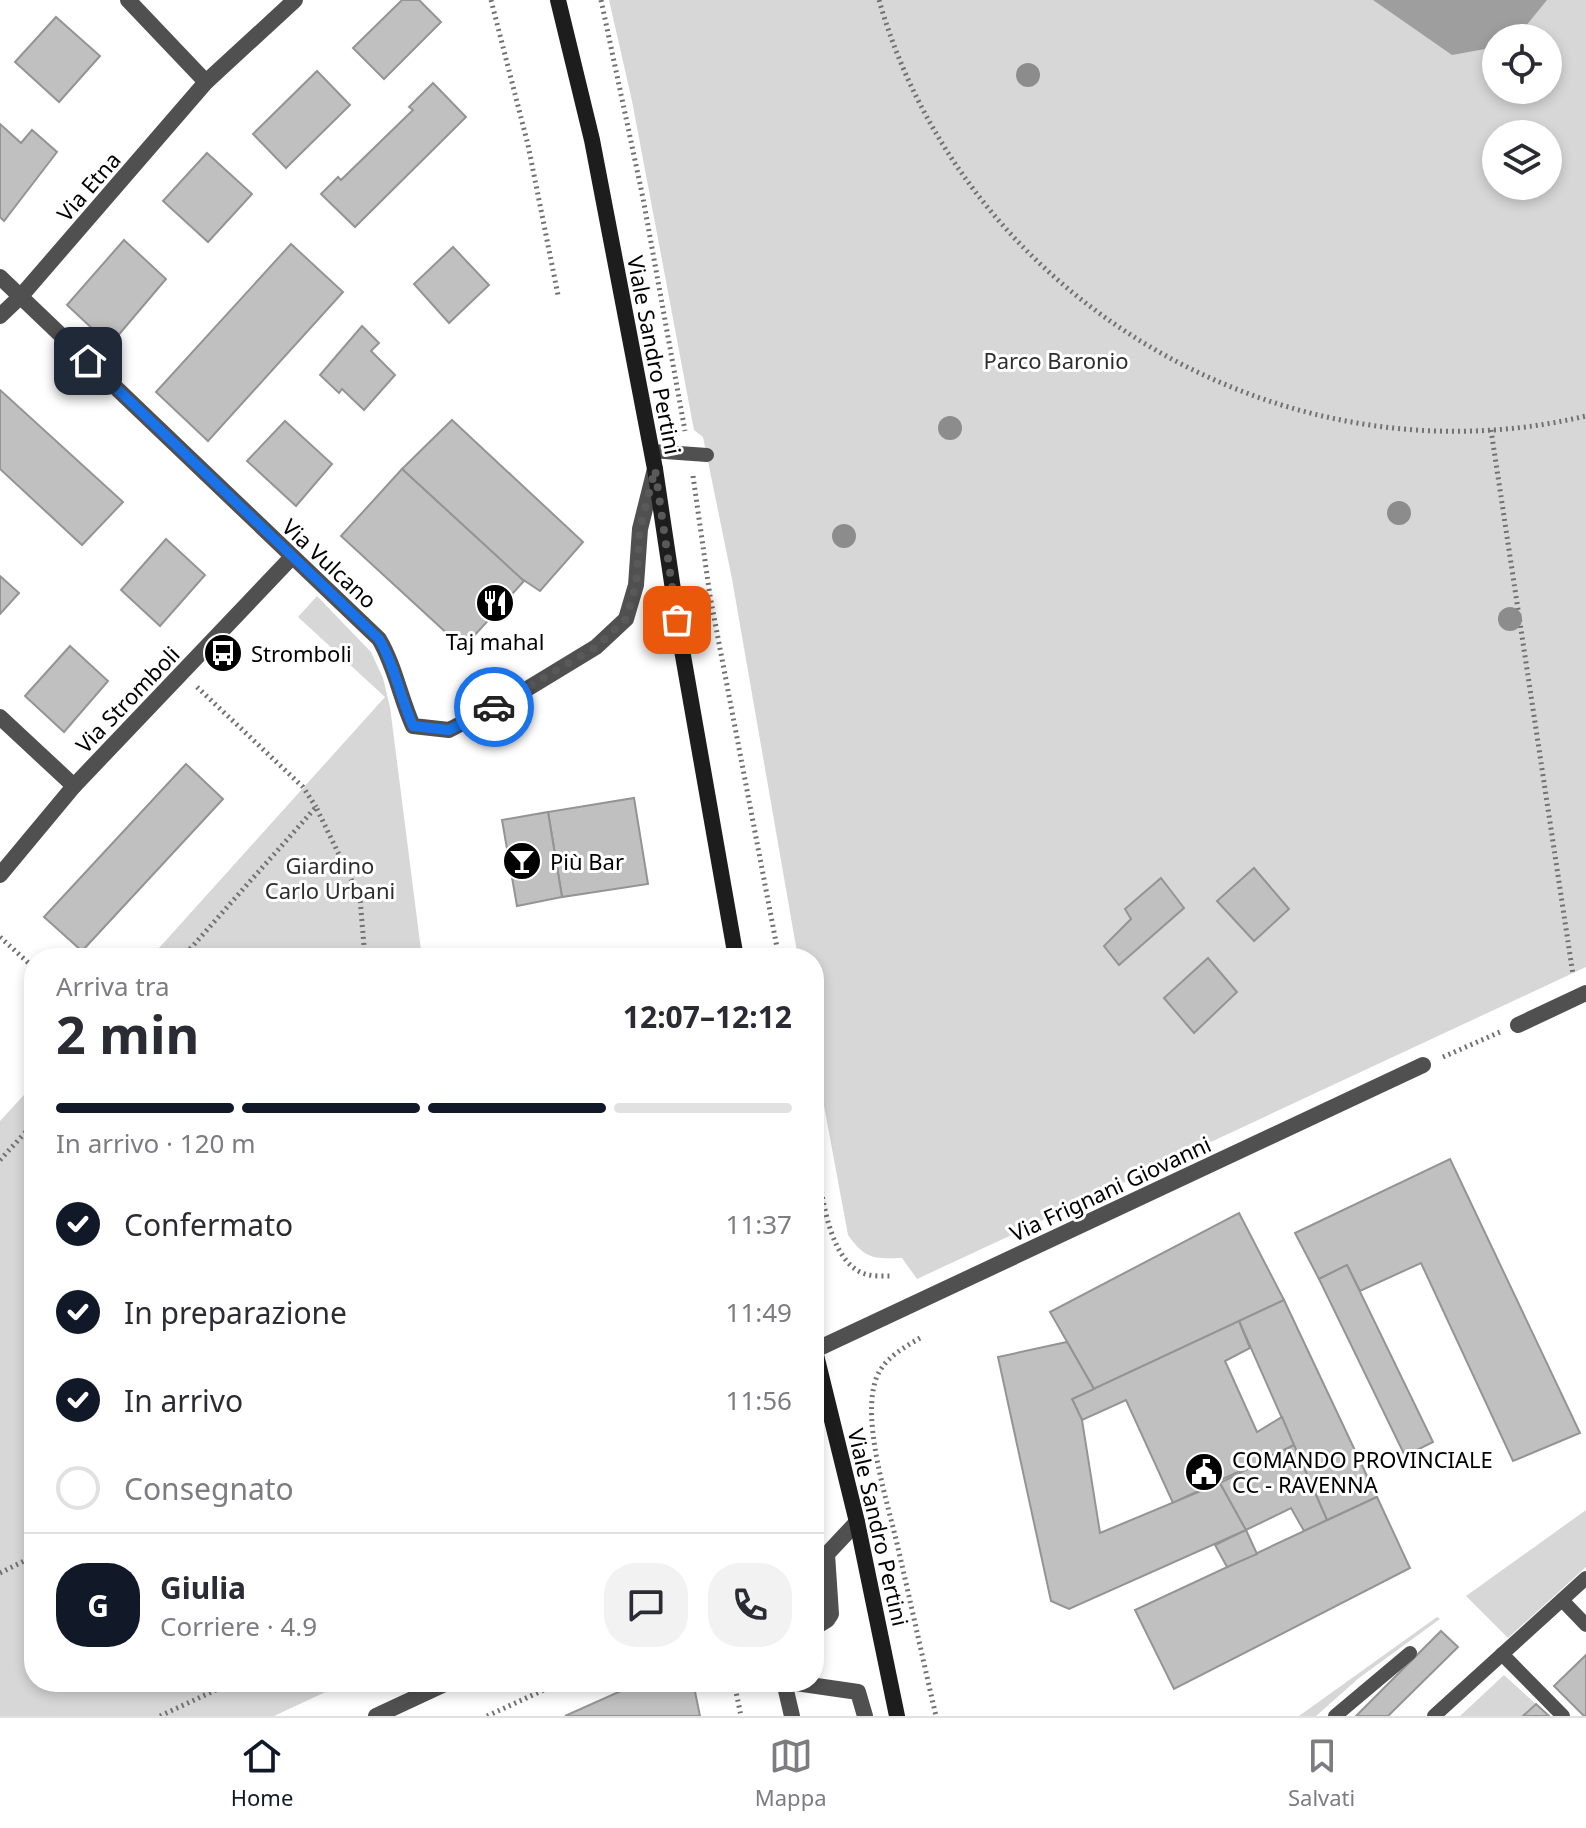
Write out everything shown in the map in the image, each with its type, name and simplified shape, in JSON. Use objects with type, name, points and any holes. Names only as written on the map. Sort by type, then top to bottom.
[{"type":"main road","name":"Viale Sandro Pertini","points":[[558,0],[592,140],[655,469],[682,650],[734,948]]},
{"type":"main road","name":"Viale Sandro Pertini","points":[[824,1389],[857,1522],[897,1716]]},
{"type":"street","points":[[128,0],[206,82]]},
{"type":"street","name":"Via Etna","points":[[0,316],[21,296],[206,82],[295,0]]},
{"type":"street","name":"Via Vulcano","points":[[0,277],[379,639],[390,659],[413,726],[449,730],[522,692],[596,647],[626,619],[636,585],[640,529],[655,469]]},
{"type":"street","name":"Via Stromboli","points":[[0,875],[74,786],[291,558]]},
{"type":"street","points":[[0,717],[74,786]]},
{"type":"street","points":[[1518,1025],[1581,995]]},
{"type":"street","name":"Via Frignani Giovanni","points":[[824,1344],[1423,1065]]},
{"type":"street","points":[[824,1622],[831,1614],[827,1554],[857,1522]]},
{"type":"street","points":[[824,1687],[858,1692],[865,1716]]},
{"type":"street","points":[[376,1716],[406,1710],[434,1692]]},
{"type":"street","points":[[788,1692],[792,1716]]},
{"type":"lane","points":[[651,451],[707,455]]},
{"type":"lane","points":[[1434,1716],[1586,1578]]},
{"type":"lane","points":[[1562,1600],[1586,1625]]},
{"type":"lane","points":[[1335,1716],[1410,1653]]},
{"type":"lane","points":[[1502,1654],[1563,1716]]},
{"type":"path","points":[[491,0],[528,145],[558,295]]},
{"type":"path","points":[[879,0],[890,36],[924,113],[968,183],[1022,247],[1084,303],[1153,350],[1228,387],[1307,413],[1389,428],[1491,430],[1556,423],[1586,416]]},
{"type":"path","points":[[1491,430],[1581,995]]},
{"type":"path","points":[[181,673],[303,787],[316,807],[360,898],[364,948]]},
{"type":"path","points":[[191,948],[316,807]]},
{"type":"path","points":[[0,937],[24,959]]},
{"type":"path","points":[[1423,1065],[1518,1025]]},
{"type":"path","points":[[0,1160],[24,1134]]},
{"type":"path","points":[[824,1197],[829,1223],[841,1254],[852,1267],[864,1274],[892,1276]]},
{"type":"path","points":[[920,1338],[899,1351],[882,1367],[871,1404],[882,1477],[936,1716]]},
{"type":"path","points":[[0,1573],[24,1561]]},
{"type":"path","points":[[160,1716],[212,1692]]},
{"type":"path","points":[[487,1716],[539,1692]]},
{"type":"path","points":[[736,1692],[741,1716]]},
{"type":"green space","name":"Parco Baronio","points":[[609,0],[1586,0],[1586,967],[917,1279],[902,1258],[865,1253],[848,1235],[824,1106],[824,948],[796,948],[732,579],[703,437],[694,430],[632,101]]},
{"type":"green space","name":"Giardino Carlo Urbani","points":[[317,596],[371,652],[383,678],[390,707],[421,948],[159,948],[385,697],[298,617]]},
{"type":"green space","points":[[24,1095],[24,1692],[326,1692],[274,1716],[0,1716],[0,1121]]},
{"type":"green space","points":[[1586,1510],[1586,1567],[1508,1638],[1466,1596]]},
{"type":"green space","points":[[1437,1617],[1440,1619],[1359,1678],[1316,1716],[1299,1716]]},
{"type":"green space","points":[[1504,1675],[1536,1704],[1523,1716],[1460,1716]]},
{"type":"shaded area","points":[[1373,0],[1547,0],[1527,24],[1482,24],[1482,50],[1452,55]]},
{"type":"building","points":[[402,0],[419,0],[441,22],[384,79],[353,48]]},
{"type":"building","points":[[56,17],[100,56],[59,102],[15,62]]},
{"type":"building","points":[[317,71],[350,105],[286,168],[253,134]]},
{"type":"building","points":[[433,83],[466,117],[355,227],[321,194],[338,177],[341,180],[413,110],[409,107]]},
{"type":"building","points":[[0,124],[21,143],[32,130],[57,152],[4,221],[0,217]]},
{"type":"building","points":[[207,153],[252,194],[208,242],[163,201]]},
{"type":"building","points":[[124,240],[166,279],[110,345],[67,305]]},
{"type":"building","points":[[291,244],[343,292],[208,441],[156,392]]},
{"type":"building","points":[[453,247],[489,285],[449,323],[414,284]]},
{"type":"building","points":[[362,326],[379,343],[371,351],[395,375],[364,410],[342,389],[339,393],[320,375]]},
{"type":"building","points":[[0,390],[123,502],[82,545],[0,469]]},
{"type":"building","points":[[452,420],[583,542],[540,591],[519,577],[402,469]]},
{"type":"building","points":[[285,421],[332,464],[296,506],[247,461]]},
{"type":"building","points":[[402,469],[524,581],[463,648],[341,536]]},
{"type":"building","points":[[166,539],[205,575],[160,626],[121,590]]},
{"type":"building","points":[[0,576],[19,593],[0,614]]},
{"type":"building","points":[[70,646],[108,681],[64,732],[25,696]]},
{"type":"building","points":[[186,764],[223,799],[85,948],[79,948],[44,917]]},
{"type":"building","points":[[634,798],[648,884],[562,897],[548,812]]},
{"type":"building","points":[[548,812],[562,897],[517,906],[502,820]]},
{"type":"building","points":[[1254,868],[1289,909],[1254,941],[1217,901]]},
{"type":"building","points":[[1161,878],[1184,908],[1119,965],[1104,946],[1131,919],[1125,909]]},
{"type":"building","points":[[1208,958],[1237,992],[1194,1033],[1164,998]]},
{"type":"building","points":[[1450,1159],[1580,1433],[1513,1461],[1421,1263],[1360,1291],[1347,1265],[1319,1279],[1295,1233]]},
{"type":"building","points":[[1239,1213],[1284,1300],[1094,1389],[1050,1312]]},
{"type":"building","points":[[1347,1265],[1433,1442],[1405,1456],[1319,1279]]},
{"type":"building","points":[[1284,1300],[1377,1497],[1327,1520],[1239,1321]]},
{"type":"building","points":[[1239,1321],[1250,1348],[1225,1361],[1257,1432],[1282,1417],[1294,1445],[1173,1503],[1126,1400],[1082,1420],[1072,1399]]},
{"type":"building","points":[[1067,1342],[1094,1389],[1072,1399],[1082,1420],[1100,1533],[1220,1483],[1246,1530],[1069,1609],[1051,1601],[998,1357]]},
{"type":"building","points":[[1294,1445],[1327,1520],[1304,1531],[1291,1508],[1246,1530],[1220,1483]]},
{"type":"building","points":[[1377,1497],[1410,1568],[1174,1689],[1135,1610]]},
{"type":"building","points":[[1246,1530],[1257,1554],[1227,1567],[1215,1545]]},
{"type":"building","points":[[1441,1631],[1458,1647],[1388,1716],[1356,1716]]},
{"type":"building","points":[[1586,1655],[1586,1715],[1584,1716],[1554,1686]]},
{"type":"building","points":[[619,1692],[695,1692],[700,1716],[565,1716]]},
{"type":"building","points":[[1536,1704],[1549,1716],[1523,1716]]},
{"type":"way so far","points":[[494,707],[596,647],[626,619],[636,585],[640,529],[655,469],[677,620]]},
{"type":"place","name":"Taj mahal","points":[[495,603]]},
{"type":"place","name":"Stromboli","points":[[223,653]]},
{"type":"place","name":"Più Bar","points":[[522,861]]},
{"type":"place","name":"COMANDO PROVINCIALE CC - RAVENNA","points":[[1204,1472]]},
{"type":"route","points":[[88,361],[379,639],[390,659],[413,726],[449,730],[494,707]]}]
